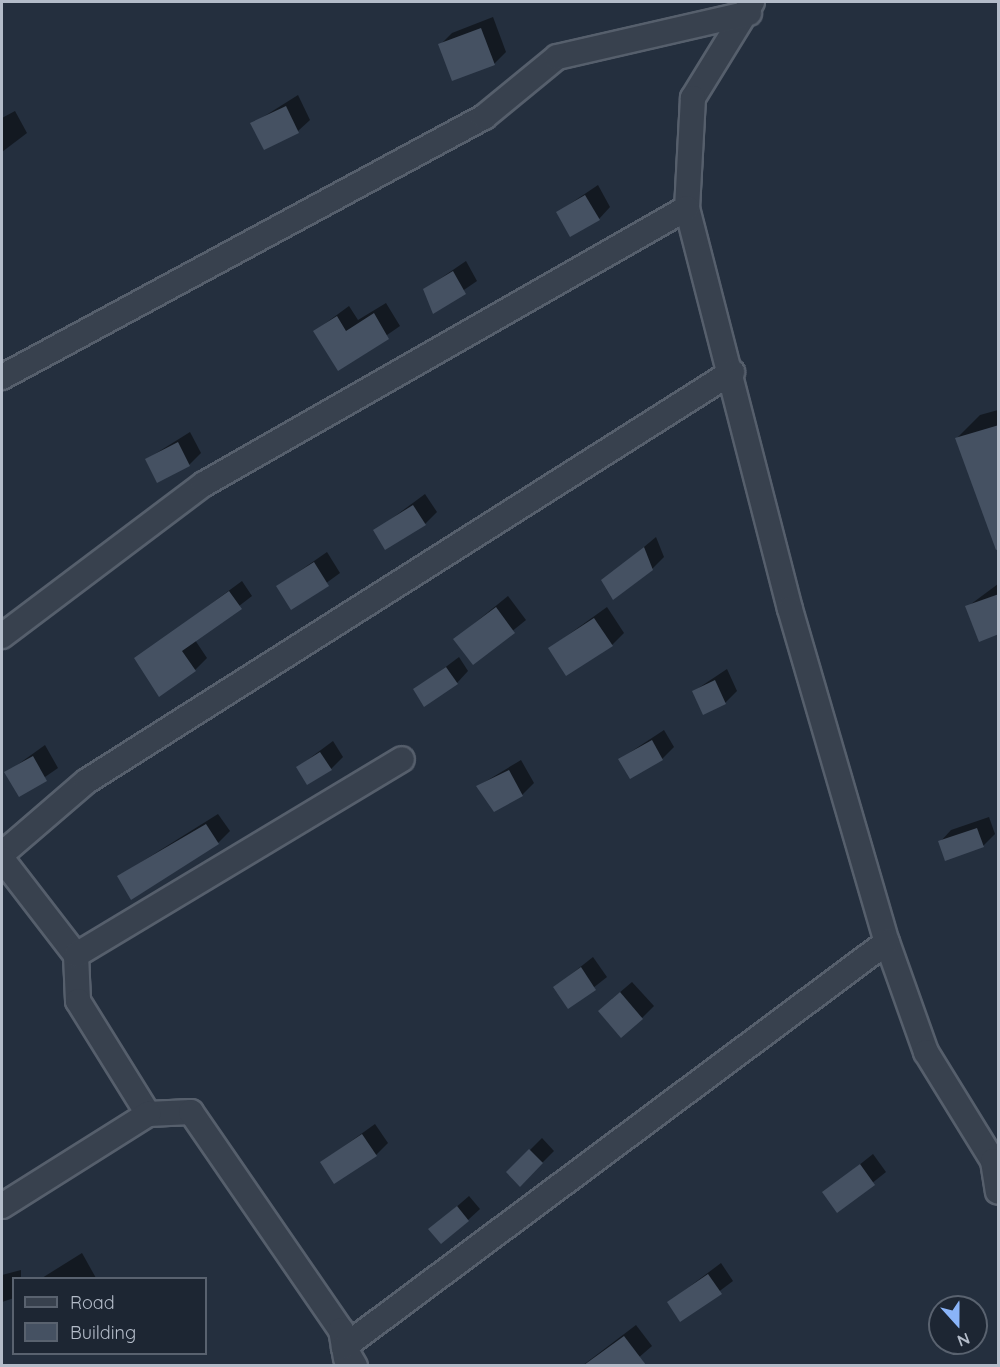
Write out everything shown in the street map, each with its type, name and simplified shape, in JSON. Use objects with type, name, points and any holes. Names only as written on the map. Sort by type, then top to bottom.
[{"type":"street","points":[[750,7],[693,98],[687,207],[732,372],[790,609],[887,942],[926,1053],[996,1160],[999,1192]]},
{"type":"street","points":[[2,377],[484,117],[557,57],[750,7]]},
{"type":"street","points":[[2,636],[204,484],[687,207]]},
{"type":"street","points":[[2,854],[87,781],[732,372]]},
{"type":"street","points":[[76,955],[402,759]]},
{"type":"street","points":[[2,860],[76,955],[78,1001],[148,1114]]},
{"type":"street","points":[[2,1206],[148,1114],[191,1112],[341,1330],[349,1359],[887,942]]},
{"type":"building","points":[[481,28],[495,65],[452,81],[438,44]]},
{"type":"building","points":[[286,106],[299,133],[264,150],[250,123]]},
{"type":"building","points":[[585,195],[600,220],[570,237],[556,212]]},
{"type":"building","points":[[453,271],[466,294],[433,314],[423,289]]},
{"type":"building","points":[[374,313],[389,339],[338,371],[313,331],[337,316],[346,331]]},
{"type":"building","points":[[999,425],[999,549],[996,550],[955,438]]},
{"type":"building","points":[[178,442],[190,466],[157,483],[145,459]]},
{"type":"building","points":[[413,505],[426,525],[385,550],[373,530]]},
{"type":"building","points":[[644,547],[653,570],[613,600],[601,580]]},
{"type":"building","points":[[314,562],[329,586],[291,610],[276,586]]},
{"type":"building","points":[[229,591],[242,609],[182,651],[196,671],[159,697],[134,658]]},
{"type":"building","points":[[999,594],[999,634],[979,642],[965,606]]},
{"type":"building","points":[[496,607],[515,633],[473,665],[453,639]]},
{"type":"building","points":[[594,618],[613,646],[566,676],[548,648]]},
{"type":"building","points":[[446,667],[458,684],[424,707],[413,689]]},
{"type":"building","points":[[715,680],[726,704],[703,715],[692,691]]},
{"type":"building","points":[[652,740],[663,760],[630,779],[618,759]]},
{"type":"building","points":[[320,752],[332,770],[307,785],[296,767]]},
{"type":"building","points":[[33,756],[47,781],[19,797],[4,772]]},
{"type":"building","points":[[509,770],[523,796],[494,812],[476,786]]},
{"type":"building","points":[[206,824],[219,844],[131,900],[117,876]]},
{"type":"building","points":[[977,828],[984,847],[945,861],[938,841]]},
{"type":"building","points":[[581,967],[596,990],[568,1009],[553,987]]},
{"type":"building","points":[[620,992],[643,1019],[621,1038],[598,1011]]},
{"type":"building","points":[[362,1134],[377,1156],[334,1184],[320,1162]]},
{"type":"building","points":[[529,1149],[543,1163],[520,1187],[506,1172]]},
{"type":"building","points":[[860,1164],[875,1185],[837,1213],[822,1192]]},
{"type":"building","points":[[457,1206],[469,1221],[441,1244],[428,1229]]},
{"type":"building","points":[[708,1274],[722,1294],[680,1322],[667,1302]]},
{"type":"building","points":[[624,1336],[646,1365],[584,1365]]}]
